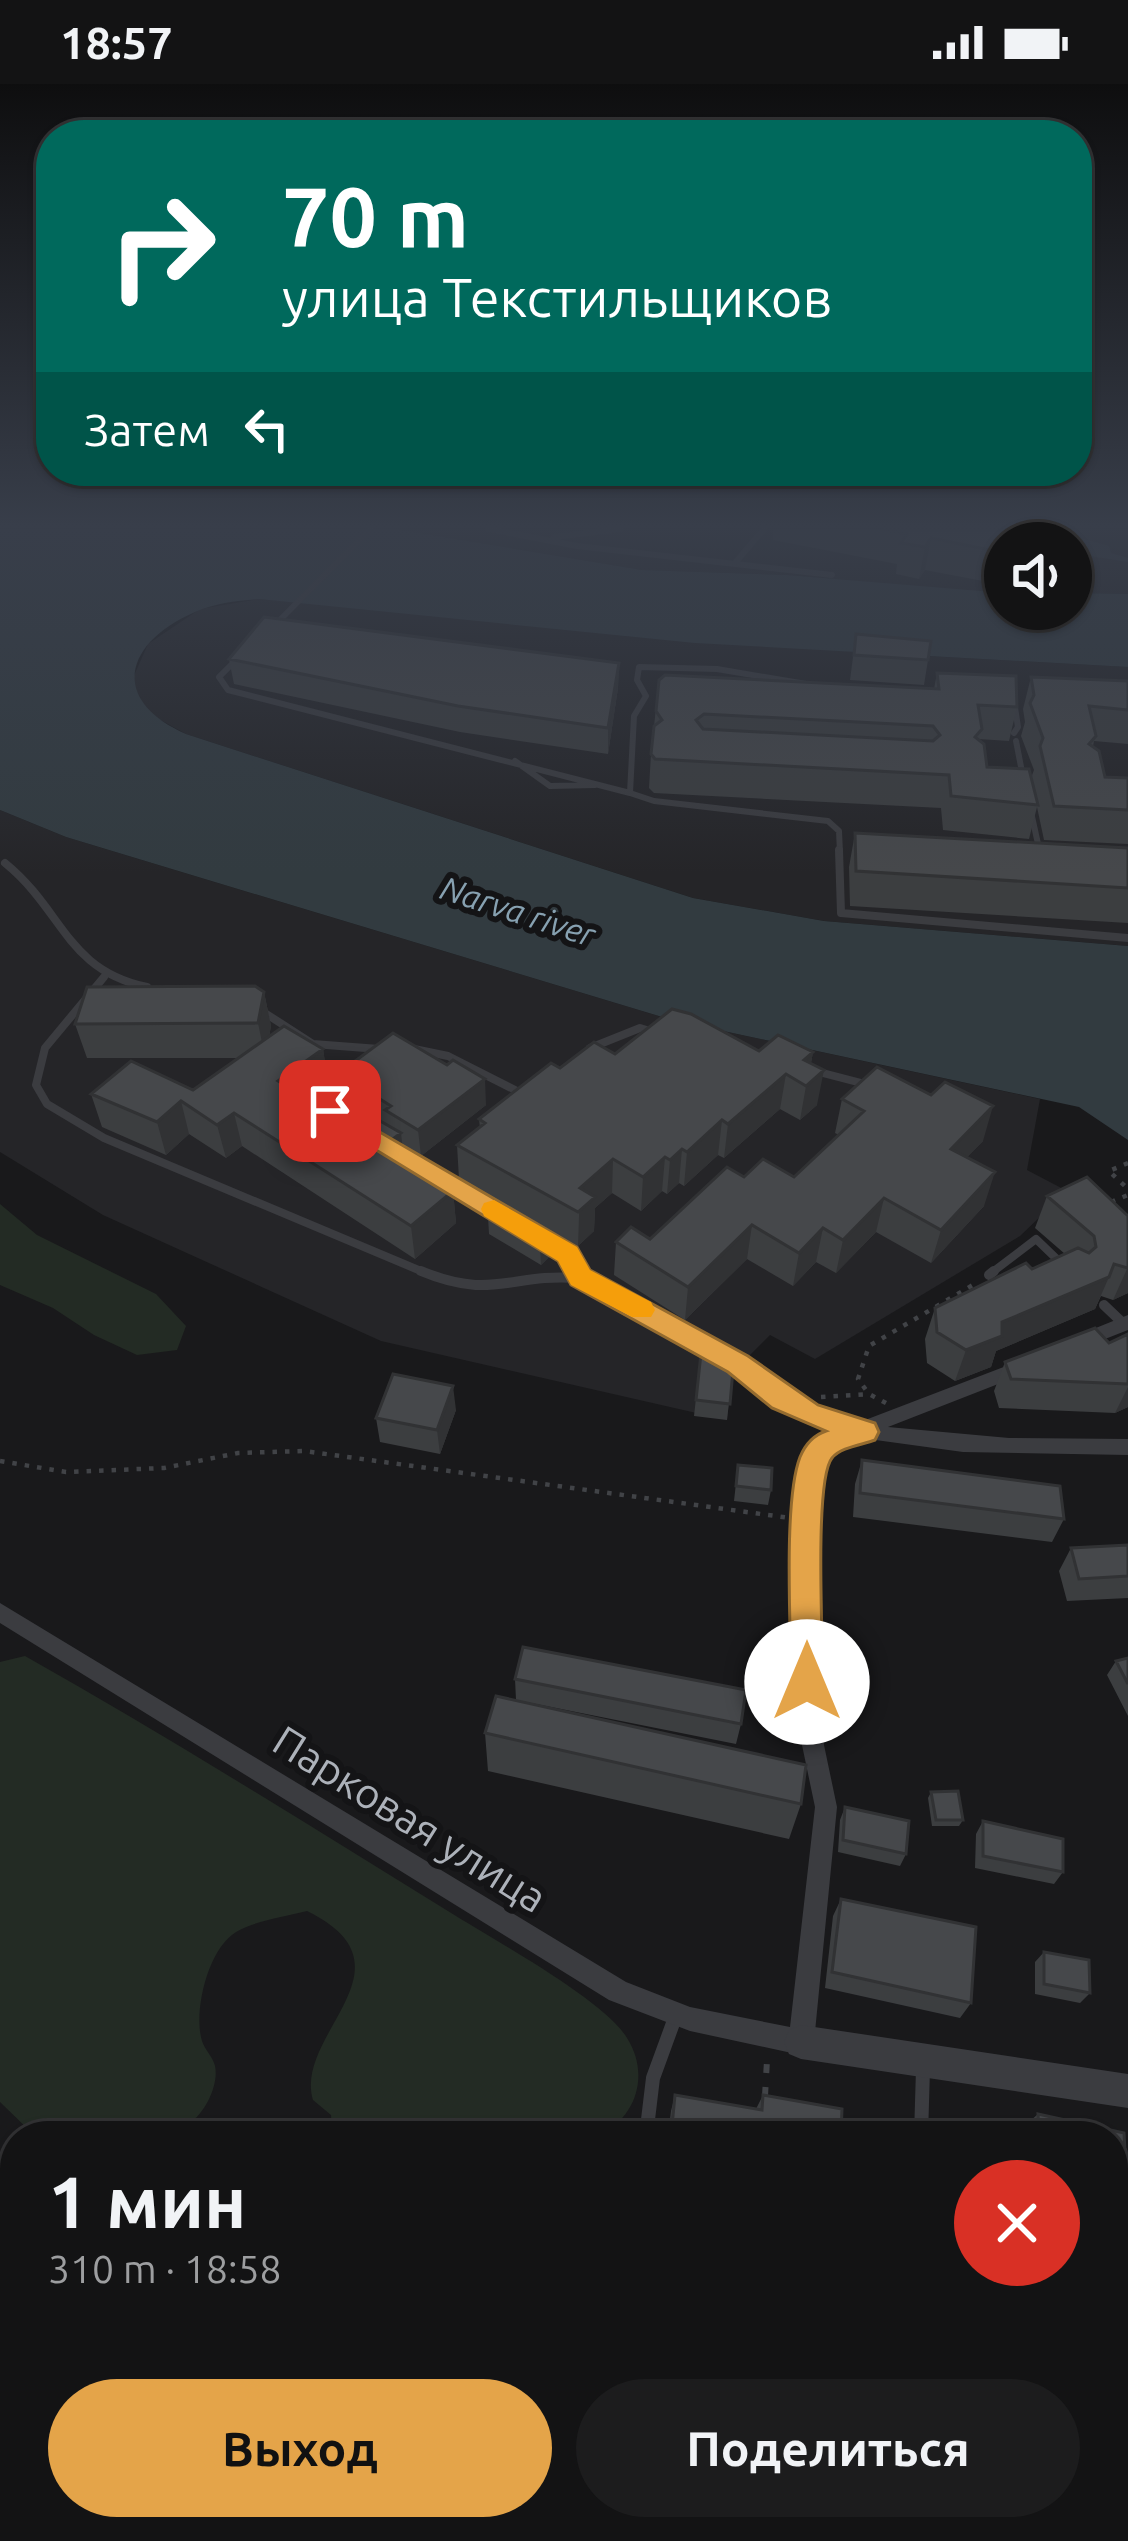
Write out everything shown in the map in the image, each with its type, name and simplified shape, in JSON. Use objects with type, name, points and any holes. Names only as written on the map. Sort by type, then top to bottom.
[{"type":"street","points":[[1061,1350],[1126,1323]]},
{"type":"street","points":[[1040,1359],[865,1432],[827,1443],[813,1460],[807,1520],[807,1682],[826,1807],[785,2038],[1128,2091]]},
{"type":"street","points":[[738,1364],[782,1400],[865,1432],[1028,1447],[1128,1448]]},
{"type":"street","name":"Парковая улица","points":[[0,1612],[601,1982],[676,2015],[785,2038]]},
{"type":"lane","points":[[249,648],[219,676],[228,690],[515,761],[654,801],[828,821],[839,831],[841,913],[1128,938]]},
{"type":"lane","points":[[630,794],[634,716],[646,696],[638,680],[639,667],[756,674],[812,686]]},
{"type":"lane","points":[[615,676],[638,680]]},
{"type":"lane","points":[[1024,788],[1013,701],[1034,701]]},
{"type":"lane","points":[[629,751],[641,752]]},
{"type":"lane","points":[[515,761],[538,784],[555,789],[597,784]]},
{"type":"lane","points":[[1028,807],[1034,817],[1042,869]]},
{"type":"lane","points":[[840,858],[862,859]]},
{"type":"lane","points":[[5,862],[34,889],[85,966],[104,977],[159,989]]},
{"type":"lane","points":[[104,977],[45,1048],[36,1085],[47,1104],[104,1138],[456,1286],[581,1278]]},
{"type":"lane","points":[[240,1001],[279,1018],[313,1044],[448,1056],[529,1096],[542,1085]]},
{"type":"lane","points":[[586,1050],[640,1028],[662,1034]]},
{"type":"lane","points":[[368,1064],[383,1050]]},
{"type":"lane","points":[[800,1068],[892,1090]]},
{"type":"lane","points":[[352,1078],[336,1093],[330,1111],[508,1218]]},
{"type":"lane","points":[[528,1230],[568,1254],[581,1278],[738,1364]]},
{"type":"lane","points":[[989,1275],[1036,1239],[1074,1275]]},
{"type":"lane","points":[[1104,1305],[1126,1323]]},
{"type":"lane","points":[[648,2121],[652,2078],[676,2015]]},
{"type":"lane","points":[[921,2121],[923,2062]]},
{"type":"path","points":[[1097,1209],[1128,1192],[1109,1172],[1128,1163]]},
{"type":"path","points":[[869,1394],[858,1379],[869,1346],[989,1275]]},
{"type":"path","points":[[782,1400],[869,1394],[914,1412]]},
{"type":"path","points":[[0,1461],[66,1472],[164,1468],[238,1453],[304,1451],[807,1520]]},
{"type":"path","points":[[765,2096],[785,2038]]},
{"type":"shaded area","points":[[148,644],[782,644],[1128,667],[1128,946],[824,921],[693,898],[186,734],[149,714],[137,700],[132,680]]},
{"type":"shaded area","points":[[0,810],[66,837],[672,1020],[1040,1099],[1027,1170],[1067,1191],[1020,1236],[815,1359],[770,1335],[732,1373],[727,1420],[381,1341],[103,1215],[0,1152]]},
{"type":"shaded area","points":[[0,1204],[37,1235],[156,1294],[186,1326],[177,1350],[137,1355],[53,1308],[0,1285]]},
{"type":"shaded area","points":[[25,1656],[574,1990],[615,2023],[634,2052],[638,2080],[630,2107],[619,2121],[331,2121],[331,2115],[313,2100],[312,2075],[354,1978],[353,1955],[339,1932],[307,1911],[244,1928],[218,1952],[205,1982],[200,2014],[202,2041],[214,2063],[215,2081],[206,2105],[192,2121],[20,2121],[0,2102],[0,1662]]},
{"type":"water","name":"Narva river","points":[[0,644],[150,644],[135,672],[136,688],[161,720],[186,734],[693,898],[824,921],[1128,946],[1128,1140],[1079,1107],[672,1020],[66,837],[0,810]]},
{"type":"water","points":[[707,644],[1128,644],[1128,667]]},
{"type":"building","points":[[242,644],[470,644],[619,663],[608,728],[458,706],[229,659]]},
{"type":"building","points":[[855,644],[931,644],[928,660],[854,655]]},
{"type":"building","points":[[937,673],[1016,676],[1017,707],[978,705],[982,729],[975,737],[984,744],[987,767],[1029,769],[1038,805],[951,796],[949,775],[655,759],[651,754],[654,726],[662,720],[656,711],[659,680],[665,675],[939,689]],"holes":[[[704,714],[933,726],[940,735],[933,741],[703,729],[696,720]]]},
{"type":"building","points":[[1031,677],[1128,681],[1128,710],[1089,706],[1096,736],[1089,744],[1099,751],[1105,777],[1128,778],[1128,810],[1054,806],[1040,746],[1043,738],[1030,703],[1034,695]]},
{"type":"building","points":[[855,833],[1128,848],[1128,888],[856,871]]},
{"type":"building","points":[[255,986],[264,992],[258,1023],[75,1024],[87,987]]},
{"type":"building","points":[[672,1009],[691,1014],[759,1051],[778,1035],[813,1052],[804,1060],[824,1070],[806,1086],[786,1074],[728,1124],[722,1120],[687,1152],[682,1149],[670,1160],[665,1157],[643,1177],[613,1159],[580,1188],[595,1197],[578,1212],[457,1145],[485,1123],[479,1119],[551,1063],[560,1068],[594,1042],[615,1054]]},
{"type":"building","points":[[284,1026],[323,1049],[278,1081],[359,1131],[375,1118],[401,1133],[382,1147],[453,1191],[411,1226],[234,1113],[217,1125],[181,1101],[157,1122],[91,1094],[131,1061],[193,1090]]},
{"type":"building","points":[[393,1033],[447,1065],[453,1060],[485,1079],[418,1130],[385,1110],[391,1106],[339,1073]]},
{"type":"building","points":[[877,1067],[931,1095],[945,1082],[993,1106],[951,1149],[995,1172],[941,1230],[884,1198],[843,1240],[823,1228],[799,1253],[752,1225],[688,1287],[616,1242],[631,1227],[650,1239],[727,1167],[744,1177],[763,1159],[794,1177],[864,1111],[842,1099]]},
{"type":"building","points":[[1087,1177],[1128,1216],[1128,1268],[1114,1264],[1109,1277],[1002,1322],[1002,1336],[966,1350],[937,1332],[935,1308],[1026,1263],[1032,1269],[1078,1248],[1089,1253],[1096,1247],[1094,1236],[1047,1196]]},
{"type":"building","points":[[500,1206],[552,1237],[540,1248],[488,1217]]},
{"type":"building","points":[[1095,1328],[1109,1343],[1128,1334],[1128,1384],[1011,1379],[1005,1362]]},
{"type":"building","points":[[701,1353],[734,1359],[730,1404],[696,1400]]},
{"type":"building","points":[[393,1374],[453,1386],[437,1430],[376,1418]]},
{"type":"building","points":[[862,1460],[1060,1486],[1064,1519],[860,1493]]},
{"type":"building","points":[[738,1465],[772,1468],[771,1490],[736,1486]]},
{"type":"building","points":[[1128,1545],[1128,1576],[1079,1579],[1071,1548]]},
{"type":"building","points":[[523,1647],[746,1690],[741,1724],[515,1679]]},
{"type":"building","points":[[1128,1658],[1128,1684],[1116,1661]]},
{"type":"building","points":[[496,1696],[806,1765],[801,1804],[485,1733]]},
{"type":"building","points":[[958,1791],[963,1820],[936,1820],[931,1792]]},
{"type":"building","points":[[845,1807],[909,1821],[906,1854],[843,1840]]},
{"type":"building","points":[[983,1821],[1063,1839],[1063,1872],[983,1856]]},
{"type":"building","points":[[841,1899],[976,1927],[971,2003],[832,1972]]},
{"type":"building","points":[[1044,1952],[1089,1960],[1090,1993],[1044,1984]]},
{"type":"building","points":[[675,2095],[762,2110],[763,2095],[842,2109],[842,2121],[672,2121]]},
{"type":"building","points":[[1038,2114],[1070,2121],[1038,2121]]},
{"type":"slow traffic","points":[[494,1209],[568,1254],[581,1278],[642,1310]]},
{"type":"route","points":[[330,1111],[568,1254],[581,1278],[738,1364],[782,1400],[865,1432],[827,1443],[813,1460],[807,1520],[807,1682]]}]
